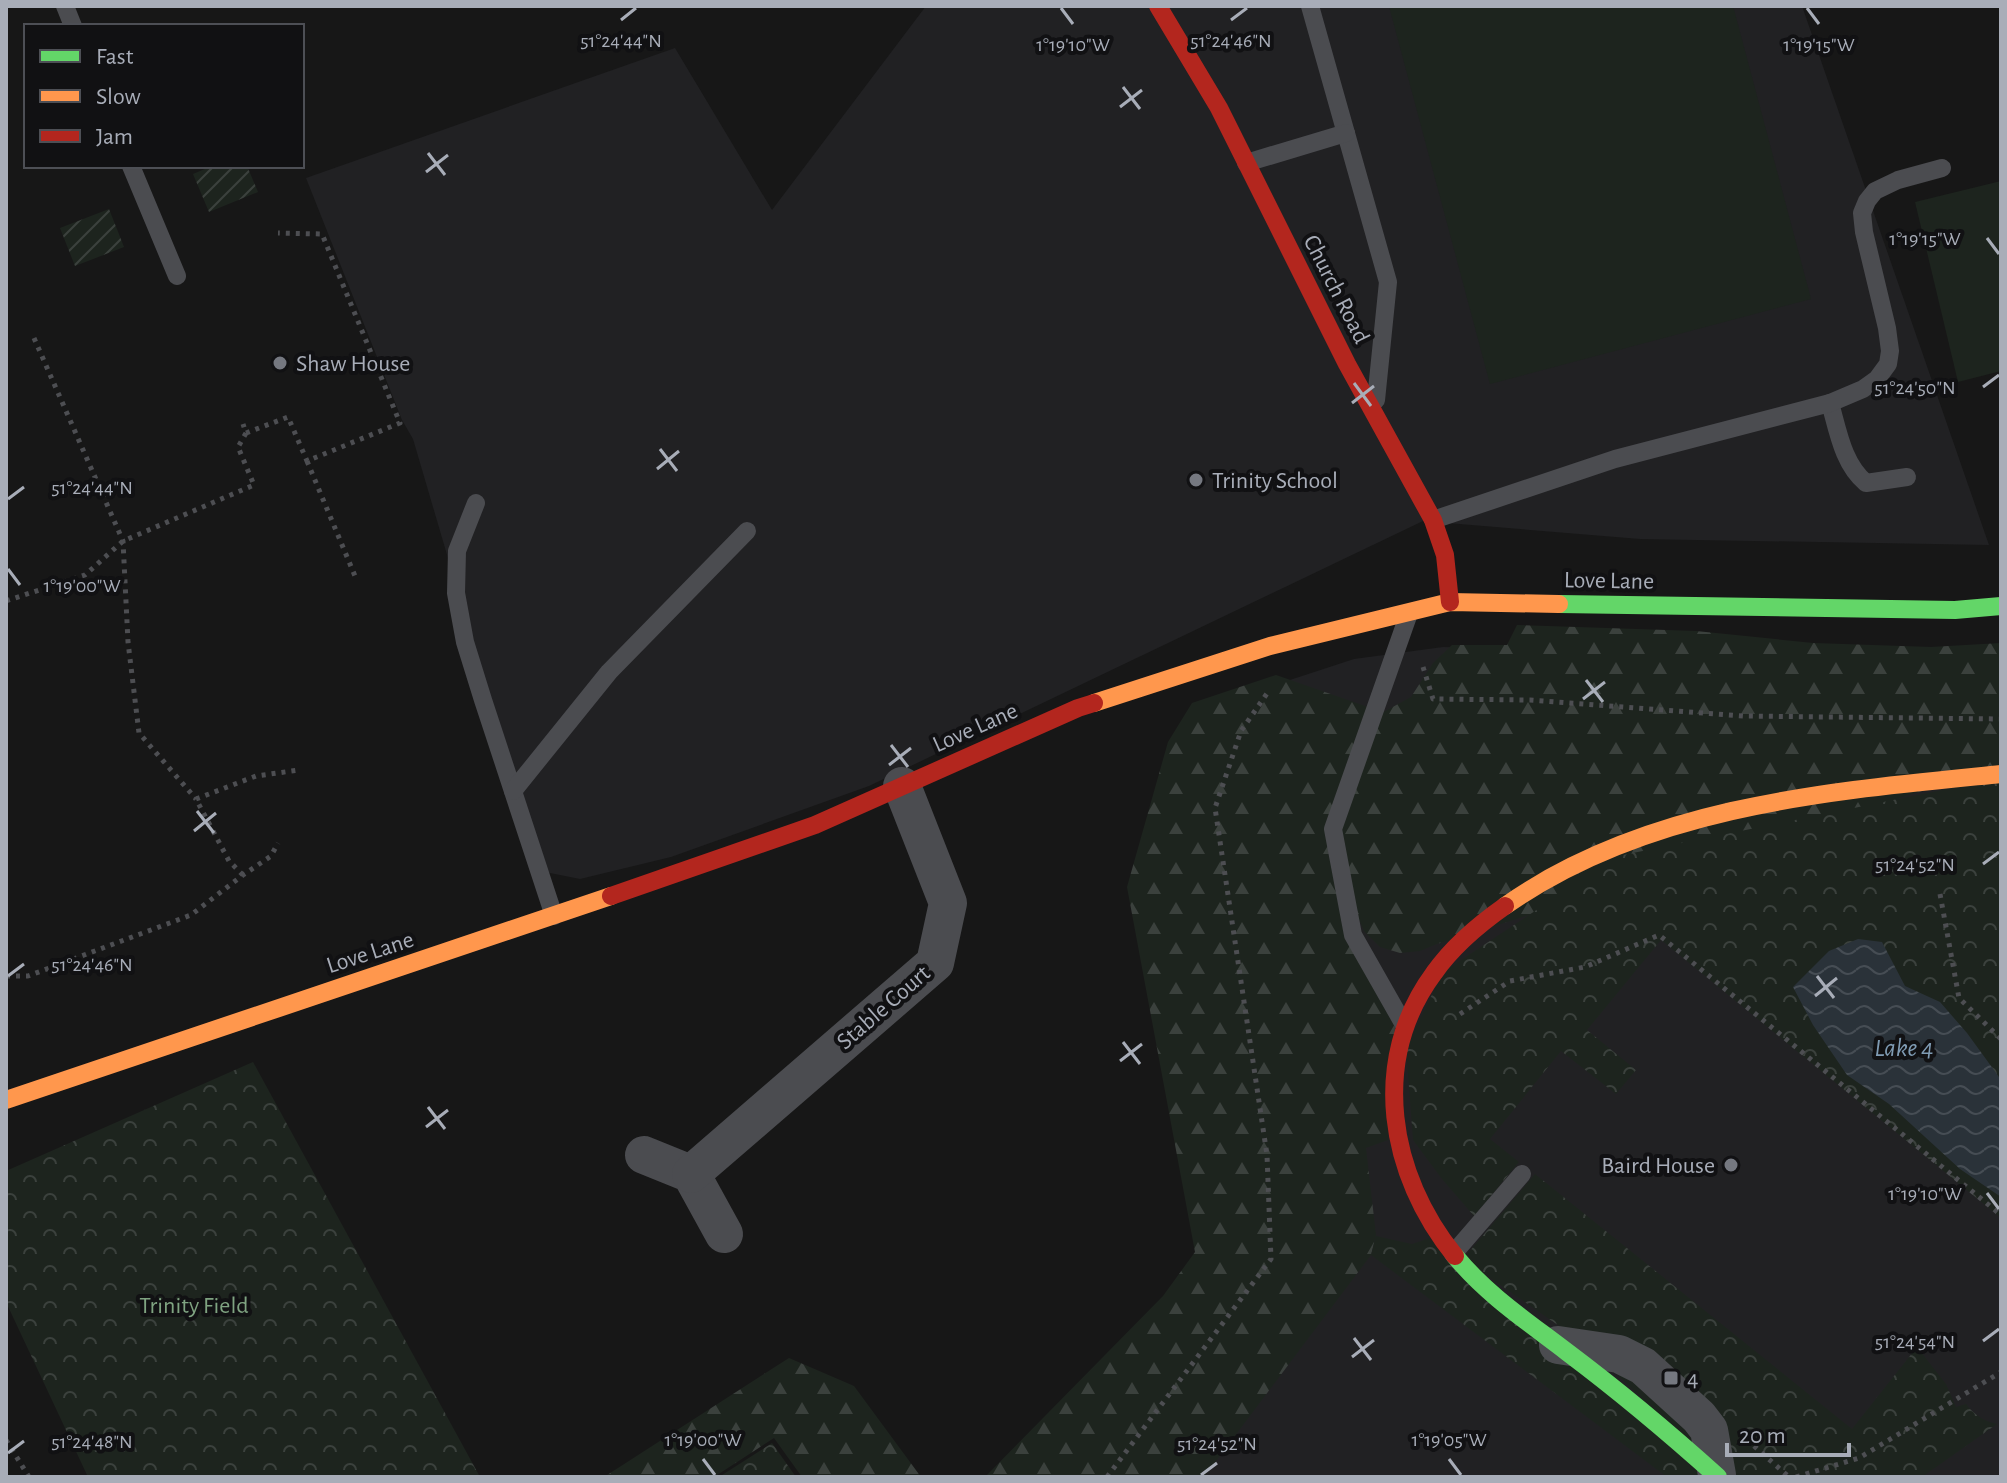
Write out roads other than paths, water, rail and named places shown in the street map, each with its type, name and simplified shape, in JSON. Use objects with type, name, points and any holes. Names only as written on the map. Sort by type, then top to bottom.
[{"type":"street","name":"Church Road","points":[[1158,6],[1219,108],[1347,364],[1433,520],[1445,555],[1450,602]]},
{"type":"street","name":"Love Lane","points":[[6,1100],[815,825],[1078,708],[1308,636],[1450,602],[1955,610],[2001,606]]},
{"type":"street","points":[[1718,1476],[1709,1430],[1643,1366],[1619,1354],[1558,1345],[1498,1308],[1453,1254],[1424,1210],[1396,1140],[1393,1099],[1395,1064],[1404,1026],[1437,966],[1487,918],[1569,868],[1617,846],[1726,812],[1804,796],[2001,774]]},
{"type":"street","name":"Stable Court","points":[[691,1174],[935,963],[948,903],[902,786]]},
{"type":"street","points":[[644,1155],[691,1174],[724,1234]]},
{"type":"lane","points":[[1310,6],[1388,282],[1374,413]]},
{"type":"lane","points":[[1246,163],[1346,133]]},
{"type":"lane","points":[[132,168],[177,276]]},
{"type":"lane","points":[[1433,520],[1615,459],[1830,403],[1863,389],[1877,379],[1888,364],[1890,351],[1862,213],[1875,191],[1898,180],[1942,168]]},
{"type":"lane","points":[[1830,403],[1843,449],[1857,475],[1866,483],[1907,477]]},
{"type":"lane","points":[[476,503],[457,551],[456,593],[465,642],[554,916]]},
{"type":"lane","points":[[513,791],[609,672],[747,531]]},
{"type":"lane","points":[[1404,1026],[1353,935],[1333,829],[1410,612]]},
{"type":"lane","points":[[1453,1254],[1522,1174]]},
{"type":"water","name":"Lake 4","points":[[1858,939],[1882,942],[1905,986],[1940,1002],[1999,1077],[2001,1197],[1960,1169],[1889,1104],[1847,1075],[1813,1025],[1793,987],[1829,951]]},
{"type":"place","name":"Shaw House","points":[[280,363]]},
{"type":"place","name":"Trinity School","points":[[1196,480]]},
{"type":"place","name":"Baird House","points":[[1731,1165]]},
{"type":"place","name":"4","points":[[1671,1378]]},
{"type":"park label","name":"Trinity Field","points":[[194,1305]]}]
